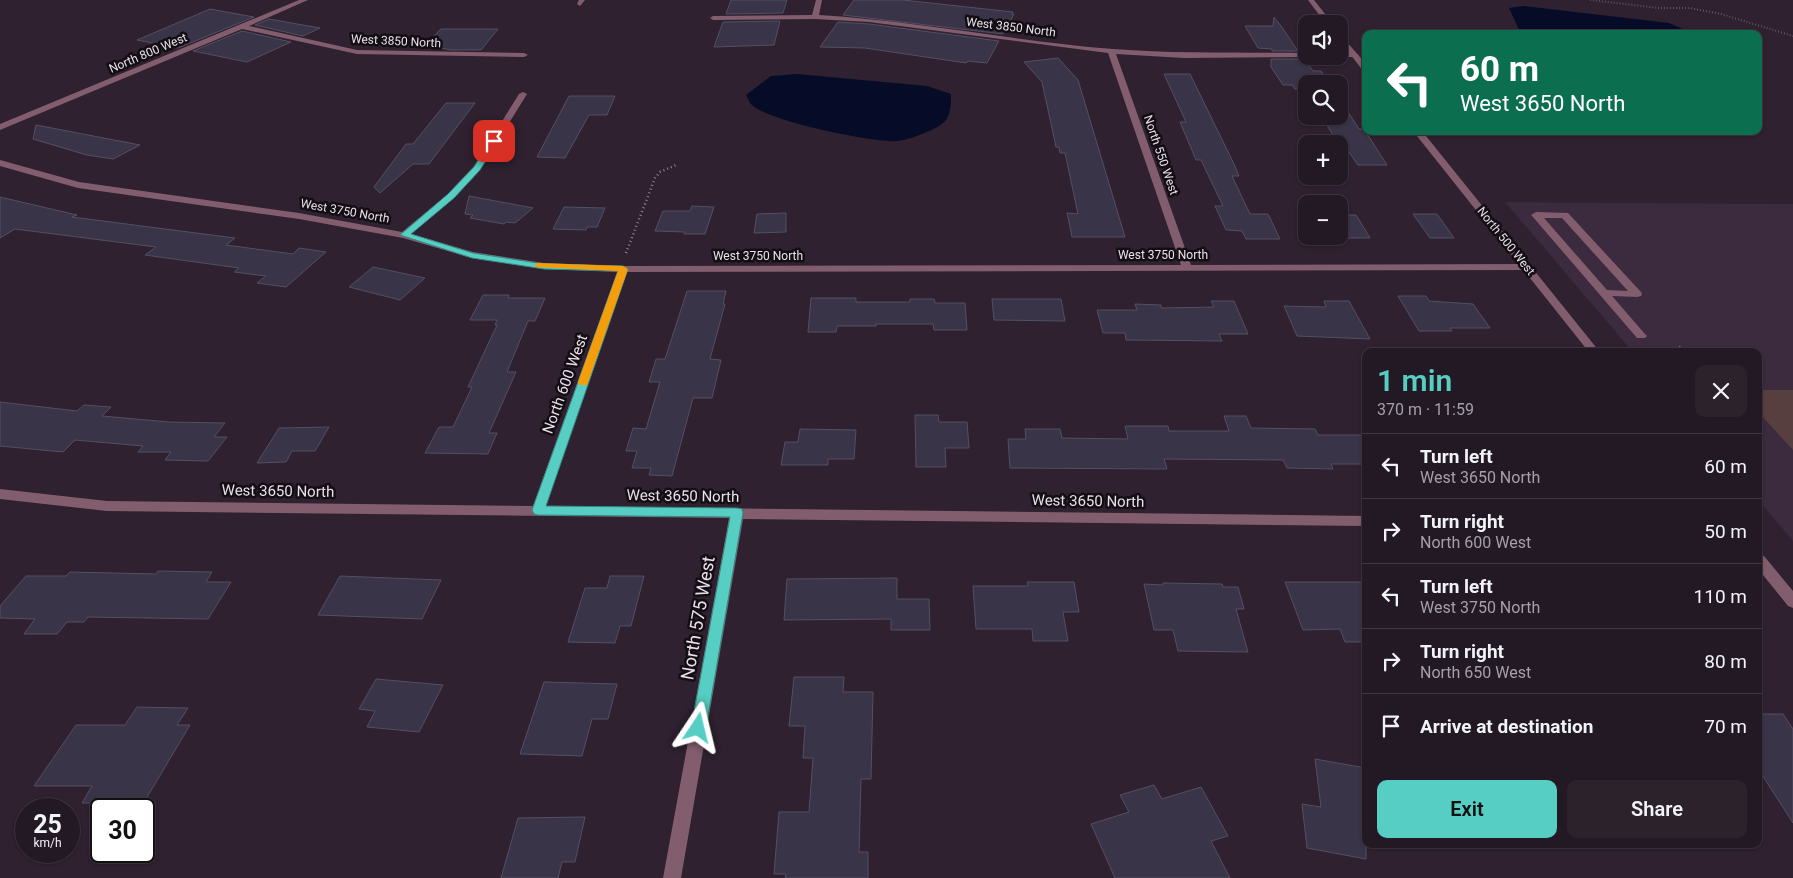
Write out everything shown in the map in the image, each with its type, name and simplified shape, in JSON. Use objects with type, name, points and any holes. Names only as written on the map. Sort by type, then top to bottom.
[{"type":"street","name":"North 800 West","points":[[0,127],[305,0]]},
{"type":"street","points":[[816,17],[819,0]]},
{"type":"street","points":[[1311,0],[1323,15]]},
{"type":"street","name":"West 3850 North","points":[[713,18],[816,17],[869,20],[1111,50],[1184,56],[1298,56]]},
{"type":"street","name":"West 3850 North","points":[[240,26],[357,52],[524,55]]},
{"type":"street","points":[[1348,46],[1362,64]]},
{"type":"street","name":"North 550 West","points":[[1111,50],[1188,267]]},
{"type":"street","points":[[1348,55],[1355,55]]},
{"type":"street","points":[[404,235],[451,196],[477,168],[523,94]]},
{"type":"street","name":"North 500 West","points":[[1419,135],[1592,348]]},
{"type":"street","name":"West 3750 North","points":[[0,163],[78,185],[299,216],[404,235],[472,255],[535,265],[623,269],[1527,267]]},
{"type":"street","points":[[1604,293],[1637,294],[1565,215],[1536,215],[1641,336]]},
{"type":"street","name":"North 600 West","points":[[538,510],[623,269]]},
{"type":"street","name":"West 3650 North","points":[[0,494],[106,506],[1362,521]]},
{"type":"street","name":"North 575 West","points":[[672,878],[737,513]]},
{"type":"street","points":[[1762,564],[1793,602]]},
{"type":"path","points":[[1590,0],[1660,8],[1690,8],[1722,14],[1793,36]]},
{"type":"path","points":[[626,253],[655,178],[660,172],[676,165]]},
{"type":"shaded area","points":[[1505,202],[1793,204],[1793,541],[1762,505],[1762,348],[1629,348]]},
{"type":"shaded area","points":[[1762,390],[1793,390],[1793,450],[1762,416]]},
{"type":"water","points":[[1523,6],[1669,23],[1685,30],[1519,30],[1509,8]]},
{"type":"water","points":[[797,74],[927,86],[951,94],[950,111],[943,123],[931,130],[902,140],[885,141],[845,135],[778,118],[762,111],[749,102],[746,95],[771,76]]},
{"type":"building","points":[[731,0],[787,0],[783,13],[726,14]]},
{"type":"building","points":[[854,0],[903,0],[1013,12],[1012,14],[1014,14],[1003,34],[843,15]]},
{"type":"building","points":[[210,9],[254,17],[178,48],[137,40]]},
{"type":"building","points":[[1274,17],[1298,51],[1272,51],[1272,49],[1258,48],[1245,26],[1273,26]]},
{"type":"building","points":[[269,19],[320,28],[303,36],[255,25]]},
{"type":"building","points":[[780,21],[774,45],[714,47],[723,22]]},
{"type":"building","points":[[838,22],[869,24],[999,41],[987,63],[968,61],[966,63],[865,48],[820,47]]},
{"type":"building","points":[[441,29],[498,29],[481,50],[451,50],[425,45]]},
{"type":"building","points":[[242,31],[291,42],[247,62],[193,51]]},
{"type":"building","points":[[1058,58],[1078,80],[1125,237],[1072,237],[1067,213],[1078,214],[1065,153],[1060,153],[1059,147],[1056,147],[1042,82],[1024,62]]},
{"type":"building","points":[[1271,59],[1298,59],[1298,65],[1308,65],[1313,71],[1321,71],[1323,75],[1298,75],[1298,89],[1295,89],[1292,85],[1283,85],[1271,67]]},
{"type":"building","points":[[1164,74],[1190,74],[1234,164],[1239,176],[1232,176],[1250,214],[1268,214],[1280,239],[1246,239],[1242,231],[1226,230],[1215,206],[1223,206],[1201,160],[1196,160],[1180,122],[1186,122]]},
{"type":"building","points":[[569,96],[615,96],[607,115],[589,115],[565,158],[537,157]]},
{"type":"building","points":[[446,103],[475,103],[429,164],[413,164],[380,193],[374,187],[406,144],[413,144]]},
{"type":"building","points":[[1348,112],[1359,129],[1362,129],[1362,135],[1368,135],[1387,165],[1358,165],[1348,151],[1348,135],[1333,135],[1327,125],[1348,125]]},
{"type":"building","points":[[36,125],[140,145],[113,159],[87,155],[33,139]]},
{"type":"building","points":[[469,196],[533,208],[515,223],[506,222],[504,224],[470,218],[473,215],[465,214]]},
{"type":"building","points":[[0,197],[77,215],[72,217],[235,238],[226,245],[293,254],[299,248],[326,252],[286,287],[257,283],[266,276],[234,272],[239,268],[145,255],[156,247],[15,229],[0,238]]},
{"type":"building","points":[[692,206],[714,207],[705,234],[655,231],[663,211],[690,211]]},
{"type":"building","points":[[564,207],[605,208],[597,227],[587,227],[586,230],[553,229]]},
{"type":"building","points":[[786,213],[786,232],[754,233],[757,214]]},
{"type":"building","points":[[1413,214],[1437,214],[1454,238],[1430,238]]},
{"type":"building","points":[[1348,215],[1356,215],[1370,238],[1348,238]]},
{"type":"building","points":[[373,267],[425,278],[400,300],[349,287]]},
{"type":"building","points":[[687,291],[726,291],[723,304],[725,304],[710,359],[721,360],[712,398],[693,398],[672,476],[649,475],[651,468],[632,468],[637,451],[626,451],[633,428],[646,429],[660,382],[649,382],[656,359],[665,359]]},
{"type":"building","points":[[483,295],[509,295],[508,298],[545,298],[535,321],[528,321],[507,372],[516,372],[489,433],[497,433],[488,454],[425,453],[439,427],[453,427],[472,387],[468,387],[497,325],[495,325],[497,320],[470,320]]},
{"type":"building","points":[[1398,296],[1426,296],[1429,301],[1473,304],[1490,328],[1450,328],[1452,331],[1419,331]]},
{"type":"building","points":[[811,298],[856,298],[856,302],[910,302],[910,299],[934,299],[935,303],[965,303],[967,330],[934,330],[933,324],[876,324],[876,326],[837,326],[836,332],[808,332]]},
{"type":"building","points":[[992,299],[1061,299],[1065,321],[994,320]]},
{"type":"building","points":[[1211,301],[1234,301],[1248,334],[1219,334],[1222,341],[1126,340],[1125,333],[1103,333],[1097,310],[1137,310],[1135,304],[1161,305],[1161,308],[1214,307]]},
{"type":"building","points":[[1324,301],[1349,301],[1370,339],[1297,336],[1284,306],[1326,307]]},
{"type":"building","points":[[0,402],[77,411],[84,405],[111,407],[102,416],[169,422],[225,423],[214,437],[227,437],[208,461],[165,460],[171,452],[138,452],[143,446],[75,440],[63,452],[0,446]]},
{"type":"building","points":[[915,415],[938,415],[939,422],[967,422],[969,448],[945,448],[946,467],[916,467]]},
{"type":"building","points":[[1224,416],[1246,416],[1251,428],[1315,429],[1318,435],[1362,435],[1362,464],[1331,464],[1333,469],[1287,468],[1283,460],[1164,459],[1167,469],[1010,468],[1008,439],[1026,439],[1025,429],[1060,429],[1062,438],[1128,439],[1125,426],[1168,426],[1169,431],[1229,431]]},
{"type":"building","points":[[329,427],[315,451],[292,451],[286,462],[257,463],[279,428]]},
{"type":"building","points":[[800,429],[856,430],[854,459],[828,459],[828,465],[781,465],[785,442],[798,442]]},
{"type":"building","points":[[158,571],[212,572],[206,582],[231,582],[208,619],[88,617],[84,622],[67,622],[57,634],[24,634],[35,619],[0,618],[0,606],[26,576],[66,576],[70,572],[156,574]]},
{"type":"building","points":[[340,576],[441,580],[422,619],[318,615]]},
{"type":"building","points":[[610,576],[644,576],[631,626],[620,626],[615,643],[568,642],[585,588],[607,588]]},
{"type":"building","points":[[897,578],[897,599],[929,599],[930,630],[891,630],[891,619],[784,620],[787,579]]},
{"type":"building","points":[[1027,582],[1074,582],[1079,612],[1063,612],[1068,641],[1033,641],[1032,629],[976,629],[973,586],[1028,586]]},
{"type":"building","points":[[1285,582],[1362,582],[1362,642],[1345,642],[1340,629],[1303,630]]},
{"type":"building","points":[[1163,583],[1222,584],[1223,587],[1238,587],[1244,609],[1236,609],[1248,652],[1178,651],[1173,630],[1154,630],[1144,584],[1163,585]]},
{"type":"building","points":[[794,677],[844,677],[843,692],[873,692],[871,779],[861,779],[859,852],[868,852],[868,878],[785,878],[786,874],[774,874],[779,812],[809,812],[813,758],[803,758],[805,726],[789,726]]},
{"type":"building","points":[[376,679],[443,685],[419,732],[367,727],[375,711],[359,709]]},
{"type":"building","points":[[544,682],[617,684],[608,719],[592,719],[582,756],[520,754]]},
{"type":"building","points":[[137,707],[188,708],[177,725],[190,725],[147,798],[90,798],[90,803],[82,803],[92,786],[34,786],[76,725],[125,725]]},
{"type":"building","points":[[1762,714],[1783,714],[1793,729],[1793,823],[1762,775]]},
{"type":"building","points":[[1315,759],[1362,767],[1362,848],[1366,848],[1366,859],[1307,848],[1302,804],[1321,807]]},
{"type":"building","points":[[1154,785],[1162,799],[1201,787],[1228,836],[1211,841],[1230,878],[1115,878],[1091,824],[1129,812],[1120,795]]},
{"type":"building","points":[[585,817],[575,862],[562,862],[558,878],[501,878],[518,818]]},
{"type":"slow traffic","points":[[538,266],[623,269],[583,382]]},
{"type":"route","points":[[494,141],[477,168],[451,196],[404,235],[472,255],[544,266],[623,269],[538,510],[737,513],[698,728]]}]
